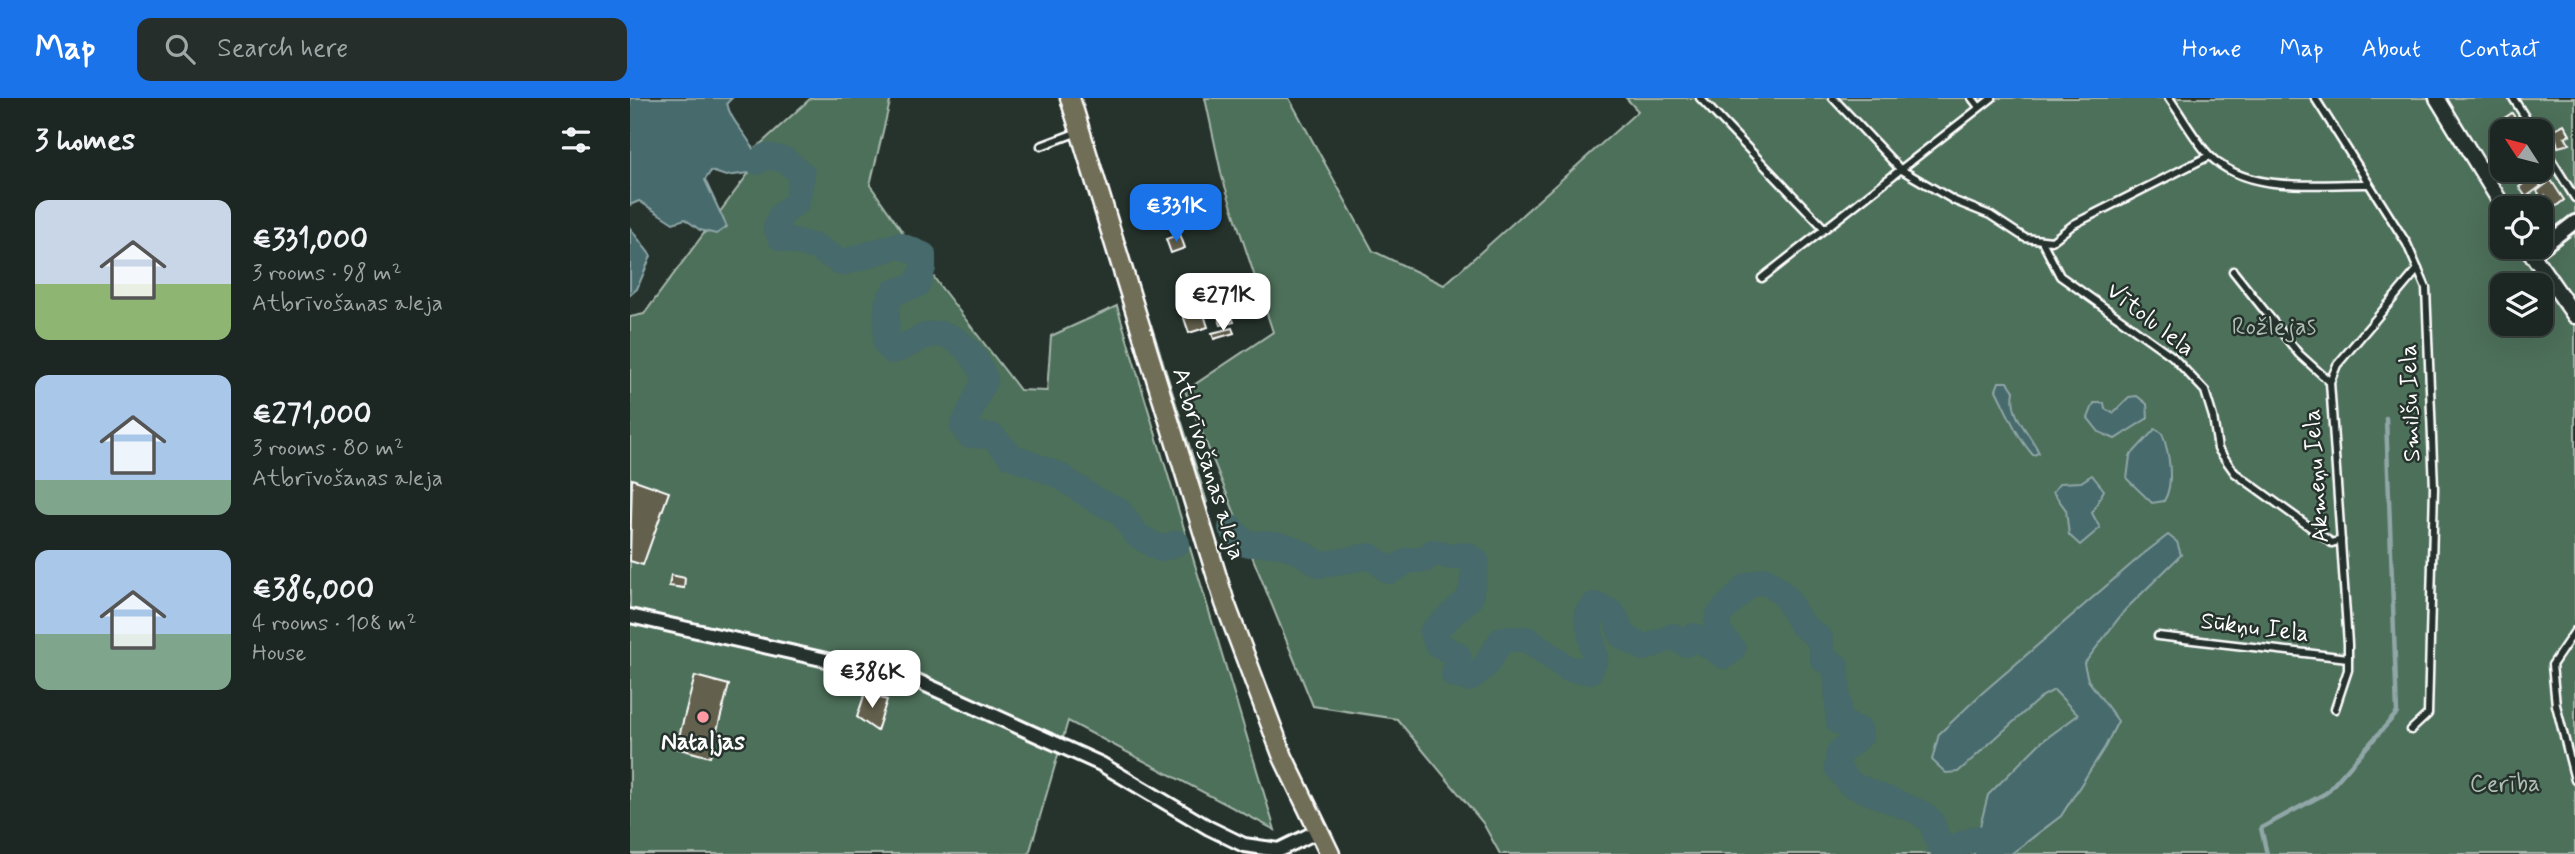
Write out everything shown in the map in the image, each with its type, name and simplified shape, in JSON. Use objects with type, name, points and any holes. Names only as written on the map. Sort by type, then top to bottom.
[{"type":"main road","name":"Atbrīvošanas aleja","points":[[1070,98],[1225,603],[1265,716],[1330,854]]},
{"type":"street","points":[[2437,98],[2497,196]]},
{"type":"street","points":[[2553,236],[2575,222]]},
{"type":"street","points":[[2536,259],[2575,316]]},
{"type":"street","points":[[630,616],[699,634],[915,680],[1101,764],[1209,828],[1244,845],[1279,850],[1318,831]]},
{"type":"lane","points":[[1700,98],[1824,228]]},
{"type":"lane","points":[[1833,98],[1900,169],[1955,201],[1990,215],[2025,238],[2042,241],[2052,241],[2074,224],[2209,156]]},
{"type":"lane","points":[[1972,98],[1979,107]]},
{"type":"lane","points":[[1762,278],[1992,98]]},
{"type":"lane","points":[[2169,98],[2209,156],[2239,177],[2280,183],[2369,184]]},
{"type":"lane","name":"Smilšu Iela","points":[[2315,98],[2407,244],[2426,288],[2434,488],[2428,714],[2411,730]]},
{"type":"lane","points":[[2513,98],[2526,119]]},
{"type":"lane","points":[[1041,146],[1080,131]]},
{"type":"lane","points":[[2553,162],[2575,198]]},
{"type":"lane","name":"Vītolu Iela","points":[[2042,241],[2060,276],[2172,356],[2205,391],[2213,417],[2218,449],[2235,473],[2332,543],[2341,540]]},
{"type":"lane","name":"Akmeņu Iela","points":[[2335,709],[2348,670],[2348,658],[2330,382],[2337,365],[2418,270]]},
{"type":"lane","points":[[2233,271],[2299,354],[2330,382]]},
{"type":"lane","points":[[2574,635],[2552,665],[2556,705],[2575,780]]},
{"type":"lane","name":"Sūkņu Iela","points":[[2158,636],[2348,658]]},
{"type":"green space","points":[[811,98],[893,98],[870,185],[940,286],[1020,390],[1047,391],[1051,336],[1117,306],[1275,830],[1068,721],[1029,854],[630,854],[630,317],[644,314],[757,162],[755,149]]},
{"type":"green space","points":[[1205,98],[1289,98],[1373,251],[1444,285],[1638,111],[1626,98],[2575,98],[2575,854],[1500,854],[1483,823],[1397,719],[1313,706],[1185,391],[1273,332],[1222,177]]},
{"type":"green space","points":[[1151,324],[1207,502],[1204,505],[1152,336]]},
{"type":"water","points":[[630,98],[732,98],[727,103],[729,111],[752,146],[757,162],[749,173],[726,176],[711,171],[705,180],[727,227],[716,234],[700,230],[685,219],[673,223],[639,201],[630,205]]},
{"type":"water","points":[[630,228],[651,256],[637,289],[630,295]]},
{"type":"water","points":[[1999,382],[2008,382],[2014,391],[2017,416],[2039,453],[2033,455],[2017,432],[1996,390]]},
{"type":"water","points":[[2137,396],[2147,404],[2148,418],[2115,439],[2099,432],[2088,418],[2094,403],[2104,403],[2105,409],[2113,413],[2129,397]]},
{"type":"water","points":[[2155,429],[2162,433],[2165,441],[2170,477],[2164,501],[2152,503],[2127,479],[2130,456]]},
{"type":"water","points":[[2092,475],[2104,490],[2092,513],[2100,528],[2080,545],[2069,535],[2066,510],[2053,492],[2060,483],[2081,482]]},
{"type":"water","points":[[2168,535],[2177,542],[2181,555],[2125,610],[2084,664],[2088,680],[2118,721],[2105,747],[2061,816],[2011,854],[1988,854],[1990,848],[1977,838],[1988,795],[2040,743],[2078,715],[2054,690],[2041,697],[1958,772],[1946,773],[1932,760],[1939,734],[1981,694]]},
{"type":"building","points":[[2512,113],[2516,119],[2503,119]]},
{"type":"building","points":[[2564,124],[2570,135],[2565,137],[2570,144],[2558,147],[2553,130]]},
{"type":"building","points":[[2526,182],[2538,182],[2541,186],[2527,196],[2519,187]]},
{"type":"building","points":[[2552,182],[2564,200],[2555,207],[2553,196],[2540,196],[2537,191]]},
{"type":"building","points":[[1180,234],[1185,248],[1171,253],[1166,239]]},
{"type":"building","points":[[1227,298],[1230,312],[1218,316],[1215,303]]},
{"type":"building","points":[[1201,305],[1208,327],[1189,333],[1182,312]]},
{"type":"building","points":[[1230,312],[1234,322],[1221,325],[1218,316]]},
{"type":"building","points":[[1232,328],[1234,333],[1214,339],[1212,333]]},
{"type":"building","points":[[632,479],[669,492],[643,565],[630,561]]},
{"type":"building","points":[[671,575],[685,578],[684,588],[669,586]]},
{"type":"building","name":"Nataļjas","points":[[695,676],[729,685],[710,757],[676,748]]},
{"type":"building","points":[[865,693],[887,700],[877,731],[857,717]]},
{"type":"waterway","points":[[757,162],[766,156],[785,160],[802,174],[797,202],[781,215],[776,228],[781,238],[816,247],[842,263],[899,245],[923,255],[923,268],[917,285],[894,292],[887,304],[886,344],[893,351],[934,334],[944,335],[962,344],[976,361],[985,379],[963,427],[969,435],[992,436],[1011,456],[1060,476],[1097,501],[1118,510],[1137,535],[1160,549],[1177,543]]},
{"type":"waterway","points":[[2267,854],[2261,828],[2326,793],[2397,713],[2386,418]]},
{"type":"waterway","points":[[1231,528],[1246,544],[1286,546],[1320,565],[1370,556],[1390,571],[1409,560],[1424,560],[1433,552],[1451,557],[1467,555],[1476,561],[1470,598],[1432,632],[1437,644],[1458,655],[1454,675],[1469,679],[1485,666],[1502,639],[1527,639],[1568,669],[1590,671],[1595,658],[1587,613],[1594,605],[1614,615],[1621,635],[1645,648],[1674,636],[1685,644],[1694,636],[1724,656],[1733,649],[1717,630],[1718,616],[1747,586],[1766,580],[1785,596],[1801,624],[1820,639],[1823,659],[1836,666],[1839,722],[1859,730],[1860,736],[1839,753],[1837,767],[1850,784],[1919,812],[1931,821],[1939,844],[1950,849],[1977,838],[1990,848],[1988,854]]},
{"type":"place","name":"Nataļjas","points":[[703,717]]},
{"type":"park label","name":"Rožlejas","points":[[2274,327]]},
{"type":"park label","name":"Cerība","points":[[2505,784]]}]
